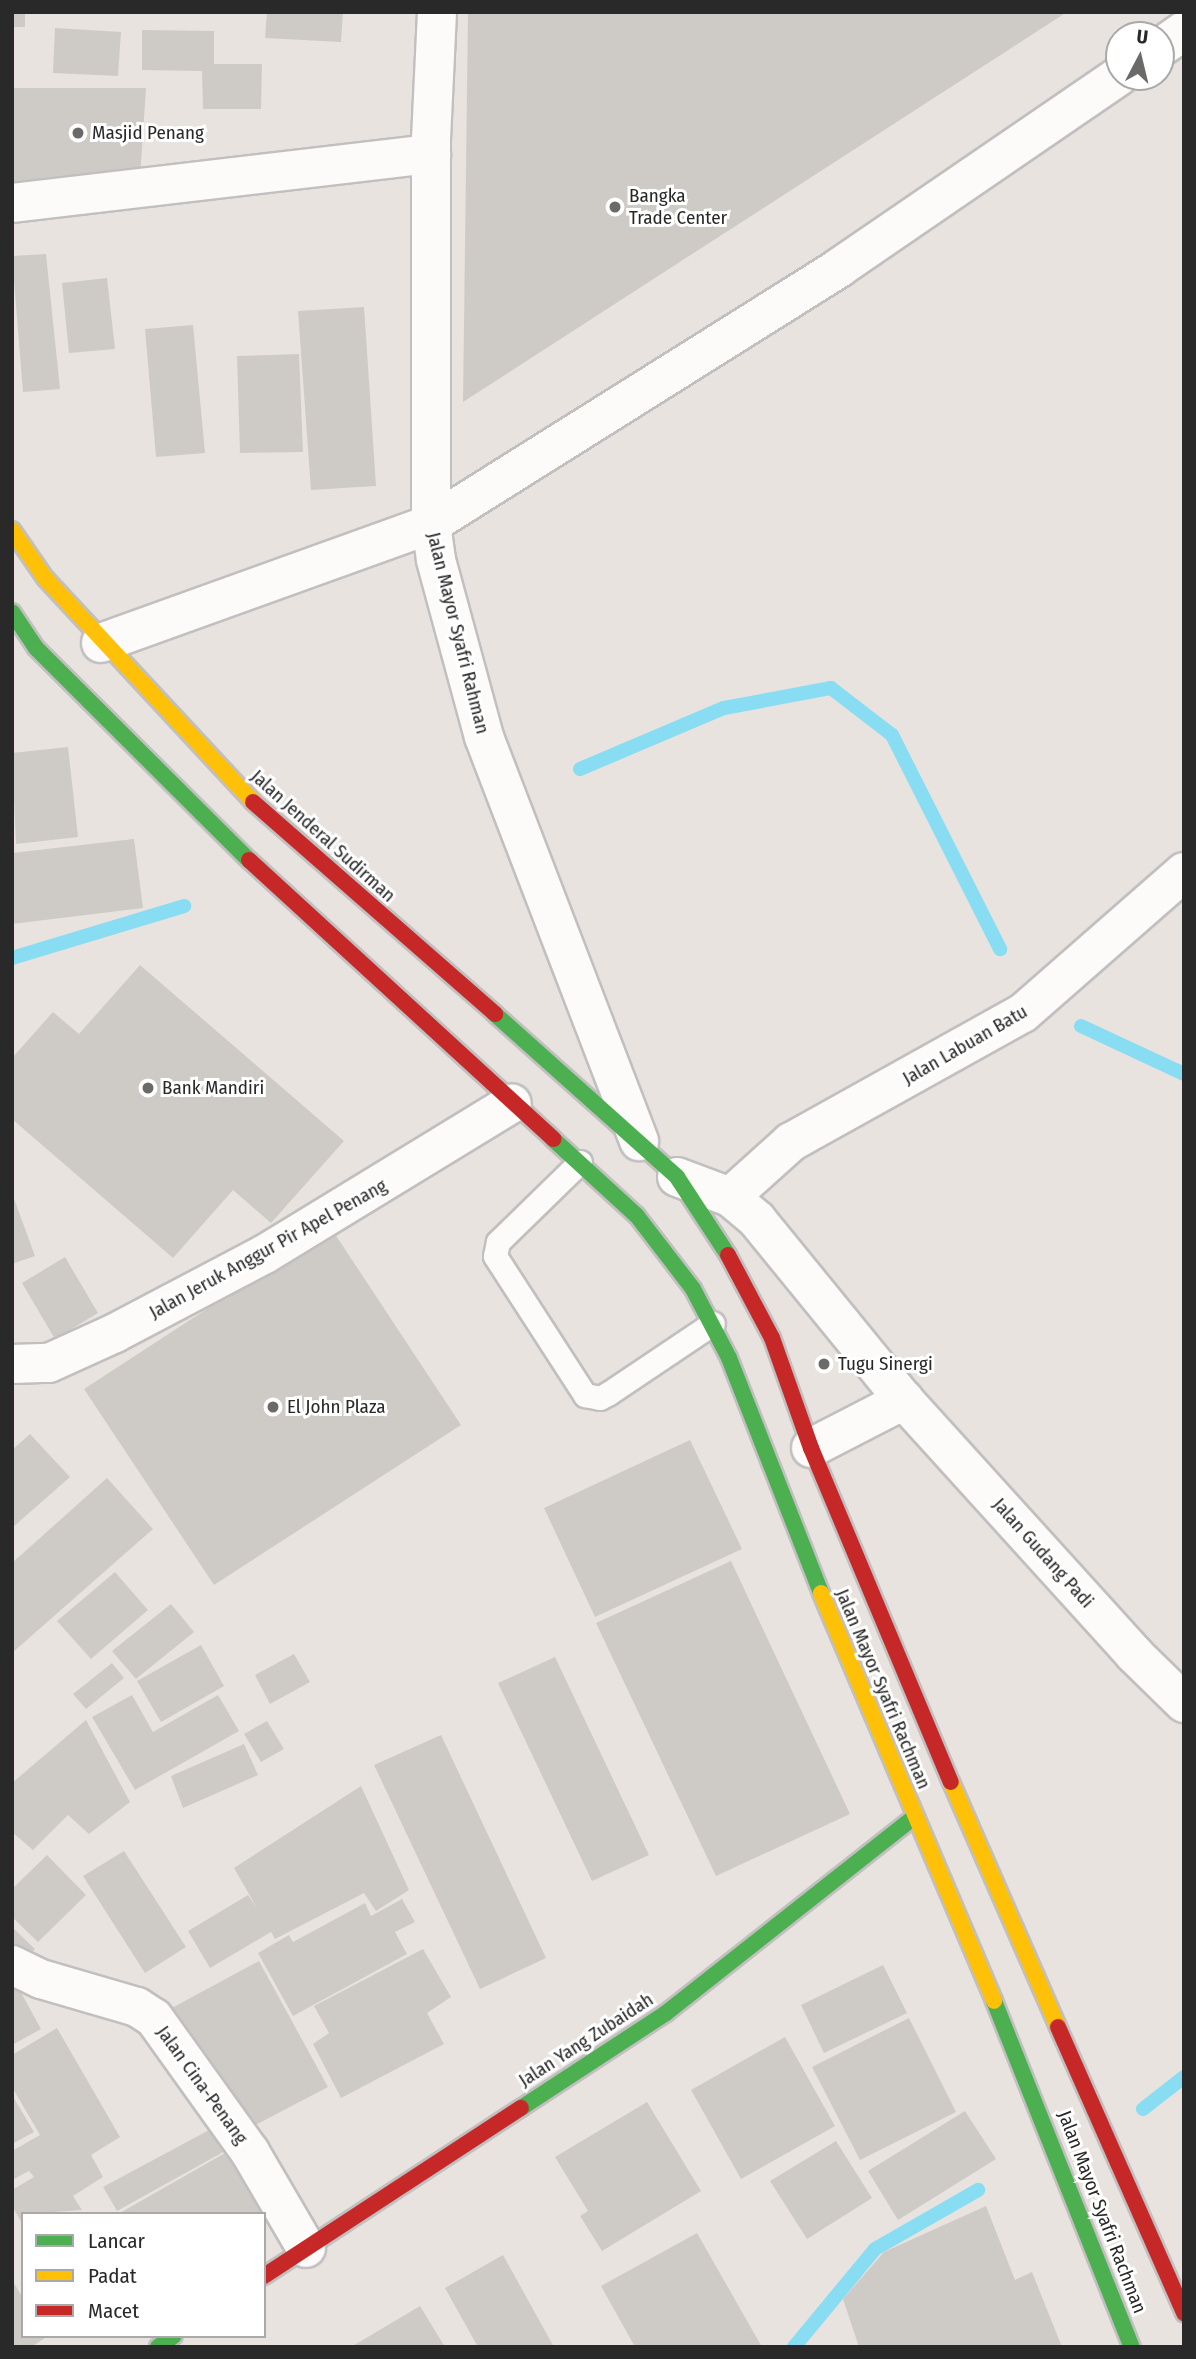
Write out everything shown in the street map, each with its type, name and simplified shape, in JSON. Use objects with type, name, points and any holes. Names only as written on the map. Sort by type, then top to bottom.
[{"type":"main road","name":"Jalan Jenderal Sudirman","points":[[12,530],[45,579],[239,790],[639,1141]]},
{"type":"main road","points":[[12,612],[36,648],[191,807],[512,1103]]},
{"type":"main road","points":[[12,651],[36,648]]},
{"type":"main road","name":"Jalan Mayor Syafri Rachman","points":[[512,1103],[580,1162],[666,1250],[713,1323],[797,1540],[1032,2091],[1132,2347]]},
{"type":"main road","name":"Jalan Mayor Syafri Rachman","points":[[639,1141],[677,1177],[738,1269],[772,1338],[811,1448],[963,1811],[1184,2313]]},
{"type":"main road","name":"Jalan Yang Zubaidah","points":[[266,2275],[666,2013],[914,1816]]},
{"type":"street","name":"Jalan Mayor Syafri Rahman","points":[[437,12],[431,154],[431,524],[436,560],[484,737],[639,1141]]},
{"type":"street","points":[[101,643],[431,524],[840,267],[1105,86]]},
{"type":"street","points":[[12,203],[431,154]]},
{"type":"street","name":"Jalan Labuan Batu","points":[[730,1197],[791,1142],[1023,1013],[1184,872]]},
{"type":"street","name":"Jalan Jeruk Anggur Pir Apel Penang","points":[[12,1364],[49,1363],[115,1334],[277,1247],[512,1103]]},
{"type":"street","name":"Jalan Gudang Padi","points":[[677,1177],[730,1197],[758,1220],[904,1400],[1133,1654],[1184,1703]]},
{"type":"street","points":[[811,1448],[904,1400]]},
{"type":"street","name":"Jalan Cina-Penang","points":[[12,1965],[41,1979],[137,2007],[154,2018],[250,2152],[306,2248]]},
{"type":"lane","points":[[580,1162],[498,1242],[495,1256],[585,1395],[600,1398],[609,1393],[713,1323]]},
{"type":"building","points":[[12,12],[25,12],[25,27],[12,27]]},
{"type":"building","points":[[267,12],[343,12],[341,42],[265,38]]},
{"type":"building","name":"Bangka Trade Center","points":[[468,12],[1067,12],[463,402]]},
{"type":"building","points":[[55,28],[121,32],[118,76],[53,73]]},
{"type":"building","points":[[142,30],[214,31],[214,64],[262,64],[261,109],[203,109],[202,71],[142,70]]},
{"type":"building","name":"Masjid Penang","points":[[12,88],[146,88],[140,178],[12,194]]},
{"type":"building","points":[[46,254],[60,389],[23,392],[12,256]]},
{"type":"building","points":[[107,278],[115,349],[69,353],[62,283]]},
{"type":"building","points":[[364,307],[376,486],[311,490],[298,311]]},
{"type":"building","points":[[193,325],[205,453],[156,457],[145,329]]},
{"type":"building","points":[[299,354],[303,452],[240,453],[237,356]]},
{"type":"building","points":[[68,747],[78,837],[16,844],[12,753]]},
{"type":"building","points":[[134,839],[143,908],[12,924],[12,853]]},
{"type":"building","name":"Bank Mandiri","points":[[140,965],[344,1141],[271,1223],[233,1190],[173,1258],[12,1119],[12,1058],[53,1012],[79,1034]]},
{"type":"building","points":[[12,1197],[35,1256],[12,1264]]},
{"type":"building","name":"El John Plaza","points":[[331,1228],[461,1425],[214,1585],[84,1389]]},
{"type":"building","points":[[65,1257],[98,1313],[55,1339],[22,1283]]},
{"type":"building","points":[[30,1434],[70,1477],[12,1528],[12,1450]]},
{"type":"building","points":[[690,1440],[742,1549],[595,1617],[544,1508]]},
{"type":"building","points":[[107,1478],[153,1529],[12,1653],[12,1563]]},
{"type":"building","points":[[731,1561],[850,1814],[716,1876],[596,1623]]},
{"type":"building","points":[[115,1572],[148,1610],[91,1659],[57,1621]]},
{"type":"building","points":[[171,1604],[194,1632],[136,1679],[112,1651]]},
{"type":"building","points":[[201,1645],[224,1686],[161,1722],[137,1681]]},
{"type":"building","points":[[294,1654],[310,1682],[270,1704],[255,1675]]},
{"type":"building","points":[[555,1657],[649,1855],[592,1881],[498,1683]]},
{"type":"building","points":[[112,1663],[124,1678],[86,1709],[73,1694]]},
{"type":"building","points":[[132,1695],[153,1732],[218,1695],[239,1731],[135,1790],[92,1717]]},
{"type":"building","points":[[86,1720],[130,1802],[89,1834],[68,1815],[33,1850],[12,1832],[12,1783]]},
{"type":"building","points":[[267,1721],[284,1749],[261,1762],[244,1734]]},
{"type":"building","points":[[441,1735],[546,1958],[480,1989],[374,1765]]},
{"type":"building","points":[[244,1744],[258,1775],[183,1808],[171,1776]]},
{"type":"building","points":[[361,1786],[409,1890],[376,1911],[364,1893],[275,1939],[271,1932],[210,1968],[188,1931],[248,1895],[257,1908],[234,1868]]},
{"type":"building","points":[[124,1851],[186,1947],[145,1973],[83,1876]]},
{"type":"building","points":[[47,1855],[86,1895],[38,1942],[12,1917],[12,1889]]},
{"type":"building","points":[[402,1899],[415,1922],[395,1932],[407,1954],[293,2016],[258,1953],[289,1935],[293,1942],[365,1903],[371,1916]]},
{"type":"building","points":[[12,1927],[35,1949],[18,1967],[12,1961]]},
{"type":"building","points":[[423,1949],[451,1997],[427,2013],[444,2044],[341,2098],[313,2044],[329,2033],[314,2006]]},
{"type":"building","points":[[259,1961],[328,2087],[238,2134],[170,2009]]},
{"type":"building","points":[[883,1965],[907,2013],[824,2053],[801,2005]]},
{"type":"building","points":[[12,1976],[41,2029],[12,2045]]},
{"type":"building","points":[[909,2018],[956,2112],[860,2160],[812,2067]]},
{"type":"building","points":[[57,2028],[120,2137],[91,2155],[103,2177],[73,2196],[82,2210],[21,2212],[21,2222],[12,2206],[12,2190],[34,2177],[29,2171],[12,2180],[12,2151],[40,2135],[12,2087],[12,2055]]},
{"type":"building","points":[[785,2037],[835,2126],[741,2179],[691,2090]]},
{"type":"building","points":[[12,2095],[34,2132],[12,2144]]},
{"type":"building","points":[[647,2102],[701,2191],[602,2251],[580,2216],[588,2211],[555,2157]]},
{"type":"building","points":[[965,2111],[996,2159],[898,2220],[868,2171]]},
{"type":"building","points":[[211,2129],[225,2151],[117,2211],[103,2187]]},
{"type":"building","points":[[836,2141],[872,2198],[807,2239],[770,2181]]},
{"type":"building","points":[[232,2149],[271,2216],[266,2219],[266,2212],[122,2212]]},
{"type":"building","points":[[986,2206],[1015,2280],[1032,2272],[1062,2347],[859,2347],[843,2299],[884,2252]]},
{"type":"building","points":[[697,2233],[762,2347],[635,2347],[601,2286]]},
{"type":"building","points":[[503,2255],[554,2347],[478,2347],[445,2288]]},
{"type":"building","points":[[12,2280],[21,2295],[21,2338],[45,2338],[31,2347],[12,2347]]},
{"type":"building","points":[[420,2306],[445,2347],[351,2347]]},
{"type":"waterway","points":[[580,769],[724,708],[831,688],[892,735],[1000,949]]},
{"type":"waterway","points":[[12,958],[184,906]]},
{"type":"waterway","points":[[1081,1026],[1184,1074]]},
{"type":"waterway","points":[[1143,2109],[1184,2077]]},
{"type":"waterway","points":[[794,2347],[875,2249],[978,2190]]},
{"type":"traffic: fast","points":[[12,612],[36,648],[249,860]]},
{"type":"traffic: fast","points":[[495,1014],[677,1177],[728,1255]]},
{"type":"traffic: fast","points":[[553,1139],[637,1216],[693,1289],[729,1358],[821,1593]]},
{"type":"traffic: fast","points":[[521,2108],[666,2013],[914,1817]]},
{"type":"traffic: fast","points":[[994,2001],[1132,2347]]},
{"type":"traffic: fast","points":[[158,2347],[171,2338]]},
{"type":"traffic: slow","points":[[12,530],[45,578],[253,802]]},
{"type":"traffic: slow","points":[[821,1593],[994,2001]]},
{"type":"traffic: slow","points":[[951,1782],[1058,2027]]},
{"type":"traffic: jam","points":[[253,802],[495,1014]]},
{"type":"traffic: jam","points":[[249,860],[553,1139]]},
{"type":"traffic: jam","points":[[728,1255],[772,1338],[811,1448],[951,1782]]},
{"type":"traffic: jam","points":[[1058,2027],[1184,2313]]},
{"type":"traffic: jam","points":[[266,2275],[521,2108]]},
{"type":"place","name":"Masjid Penang","points":[[78,133]]},
{"type":"place","name":"Bangka Trade Center","points":[[615,207]]},
{"type":"place","name":"Bank Mandiri","points":[[148,1088]]},
{"type":"place","name":"Tugu Sinergi","points":[[824,1364]]},
{"type":"place","name":"El John Plaza","points":[[273,1407]]}]
